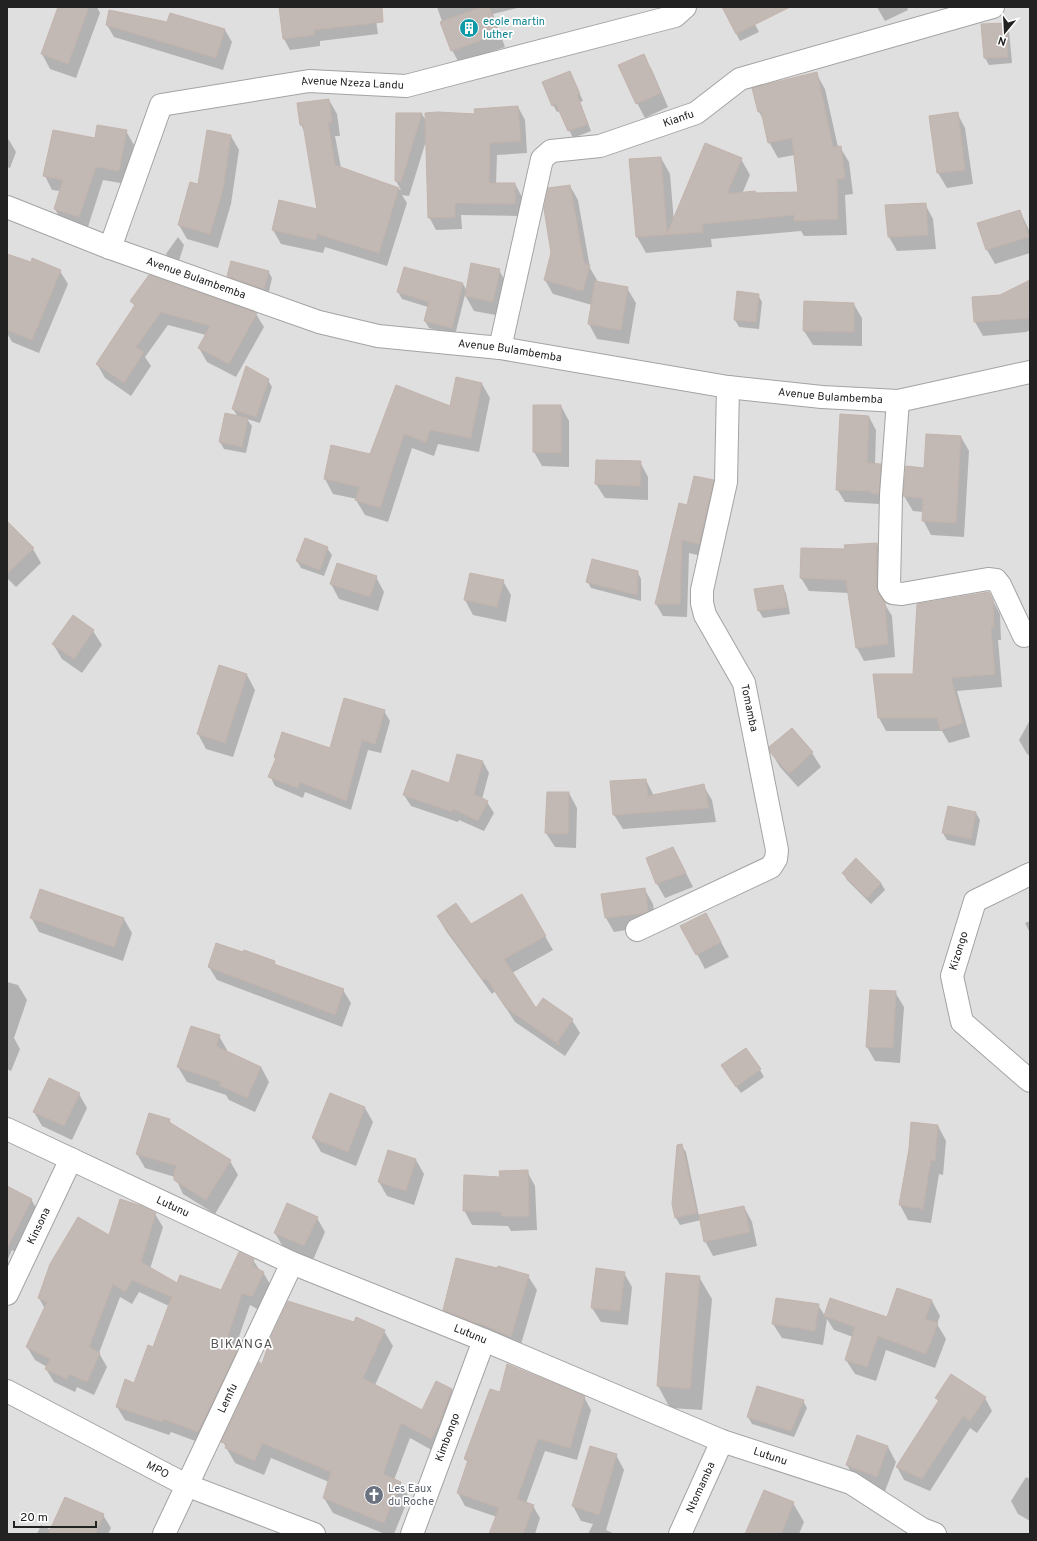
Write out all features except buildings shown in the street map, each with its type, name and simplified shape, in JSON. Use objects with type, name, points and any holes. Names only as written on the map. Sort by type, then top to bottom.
[{"type":"street","name":"Avenue Nzeza Landu","points":[[110,248],[161,105],[309,81],[406,86],[675,16],[685,7]]},
{"type":"street","name":"Kianfu","points":[[500,348],[542,159],[551,152],[600,146],[696,113],[740,79],[994,7]]},
{"type":"street","name":"Avenue Bulambemba","points":[[7,206],[110,248],[319,322],[378,336],[500,348],[728,387],[822,397],[898,401],[1030,372]]},
{"type":"street","name":"Tomamba","points":[[637,930],[772,867],[776,859],[777,850],[744,683],[705,615],[702,603],[702,590],[726,482],[728,387]]},
{"type":"street","points":[[898,401],[892,495],[889,587],[893,593],[902,594],[988,579],[996,580],[1000,585],[1024,636]]},
{"type":"street","name":"Kizongo","points":[[1030,874],[975,901],[952,976],[962,1022],[1030,1081]]},
{"type":"street","name":"Lutunu","points":[[7,1129],[292,1263],[484,1340],[722,1441],[852,1483],[925,1532]]},
{"type":"street","name":"Kinsona","points":[[7,1294],[71,1159]]},
{"type":"street","name":"Lemfu","points":[[164,1534],[292,1263]]},
{"type":"street","name":"Kimbongo","points":[[412,1534],[484,1340]]},
{"type":"street","name":"MPO","points":[[7,1391],[186,1486],[314,1534]]},
{"type":"street","name":"Ntomamba","points":[[680,1534],[722,1441]]},
{"type":"shaded area","points":[[7,7],[1030,7],[1030,1534],[7,1534]]},
{"type":"place","name":"ecole martin luther","points":[[469,28]]},
{"type":"place","name":"Les Eaux du Roche","points":[[374,1495]]},
{"type":"district","name":"BIKANGA","points":[[242,1345]]}]
